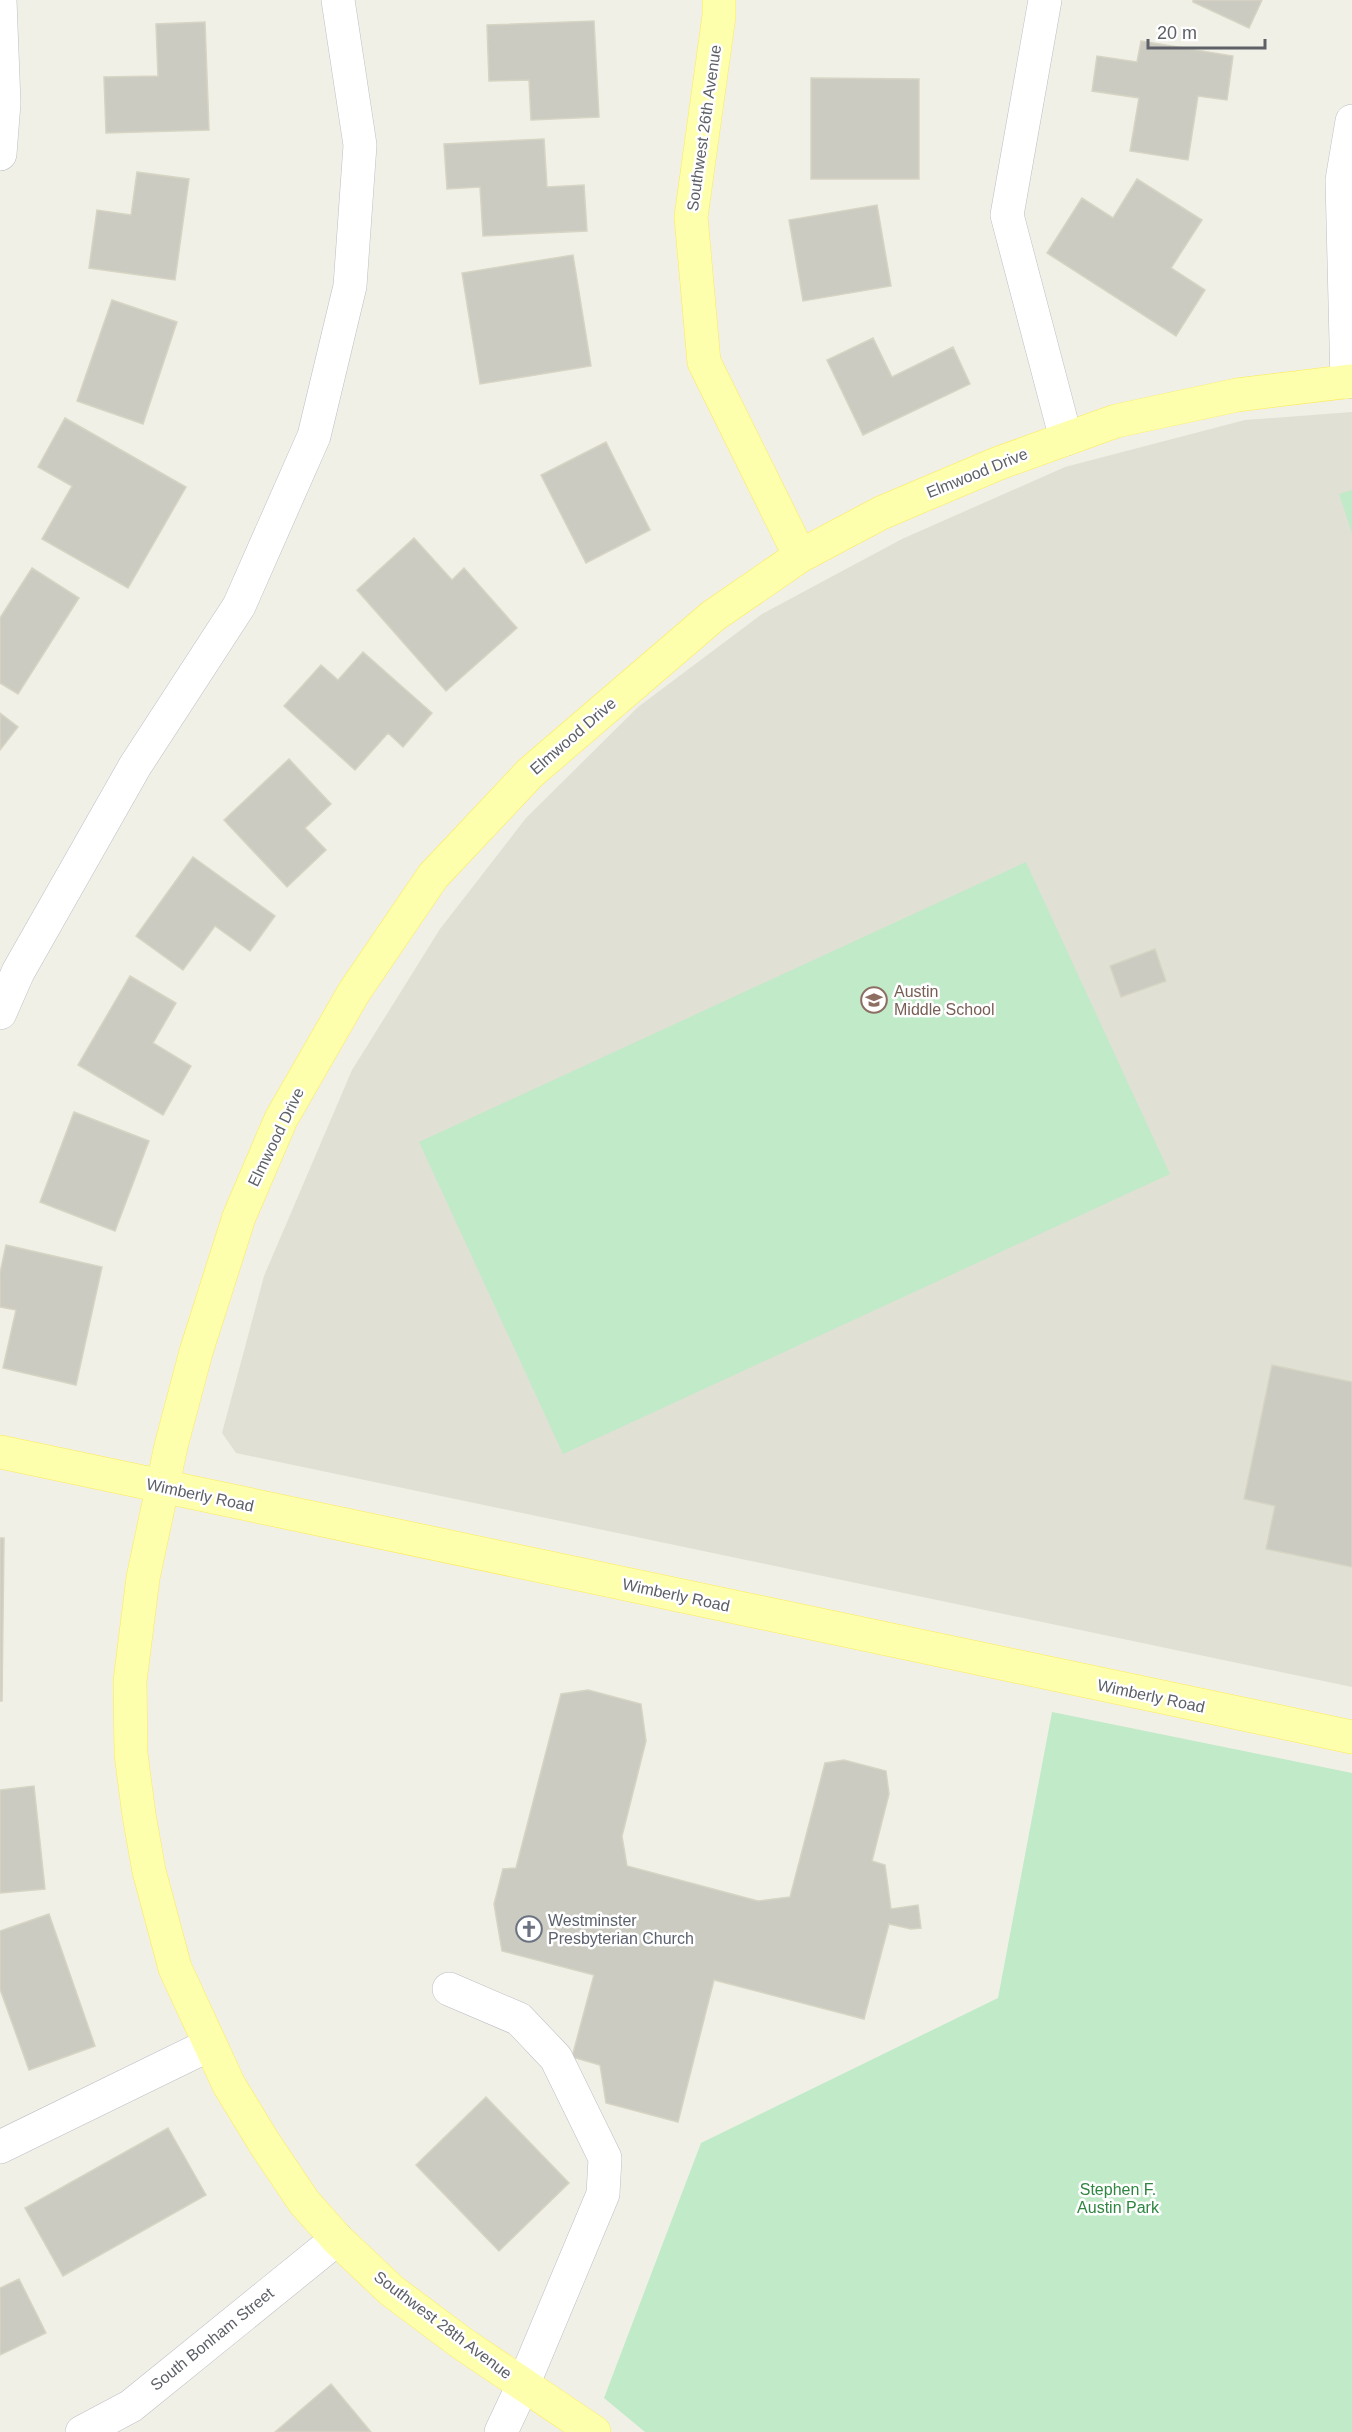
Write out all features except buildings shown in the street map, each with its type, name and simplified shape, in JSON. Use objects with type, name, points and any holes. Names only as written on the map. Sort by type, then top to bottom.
[{"type":"main road","name":"Southwest 26th Avenue","points":[[719,0],[719,16],[691,217],[704,362],[800,556]]},
{"type":"main road","name":"Elmwood Drive","points":[[162,1488],[196,1352],[217,1284],[239,1217],[280,1119],[354,992],[433,876],[530,773],[713,616],[800,556],[881,513],[999,463],[1116,421],[1237,395],[1350,381]]},
{"type":"main road","name":"Wimberly Road","points":[[0,1452],[162,1488],[1352,1737]]},
{"type":"main road","name":"Southwest 28th Avenue","points":[[162,1488],[143,1578],[130,1682],[131,1754],[139,1815],[152,1882],[175,1968],[209,2045],[229,2085],[265,2144],[304,2202],[337,2239],[392,2290],[523,2385],[594,2432]]},
{"type":"street","points":[[0,0],[4,103],[0,154]]},
{"type":"street","points":[[0,1013],[18,972],[135,766],[239,606],[314,436],[350,286],[360,144],[338,0]]},
{"type":"street","points":[[1045,0],[1006,215],[1066,439]]},
{"type":"street","points":[[1350,381],[1342,180],[1352,121]]},
{"type":"street","points":[[449,1989],[519,2019],[556,2058],[605,2158],[603,2194],[501,2432]]},
{"type":"street","points":[[0,2146],[209,2045]]},
{"type":"street","name":"South Bonham Street","points":[[82,2432],[131,2406],[337,2239]]},
{"type":"shaded area","name":"Austin Middle School","points":[[1352,412],[1352,1687],[236,1453],[222,1433],[264,1276],[352,1070],[440,929],[526,818],[638,707],[762,614],[902,539],[1065,467],[1245,420]]},
{"type":"green space","points":[[1352,490],[1352,533],[1339,494]]},
{"type":"green space","points":[[1026,862],[1170,1174],[563,1454],[419,1142]]},
{"type":"green space","name":"Stephen F. Austin Park","points":[[1052,1712],[1352,1773],[1352,2432],[645,2432],[604,2398],[701,2143],[998,1998]]},
{"type":"place","name":"Austin Middle School","points":[[874,1000]]},
{"type":"place","name":"Westminster Presbyterian Church","points":[[529,1929]]}]
